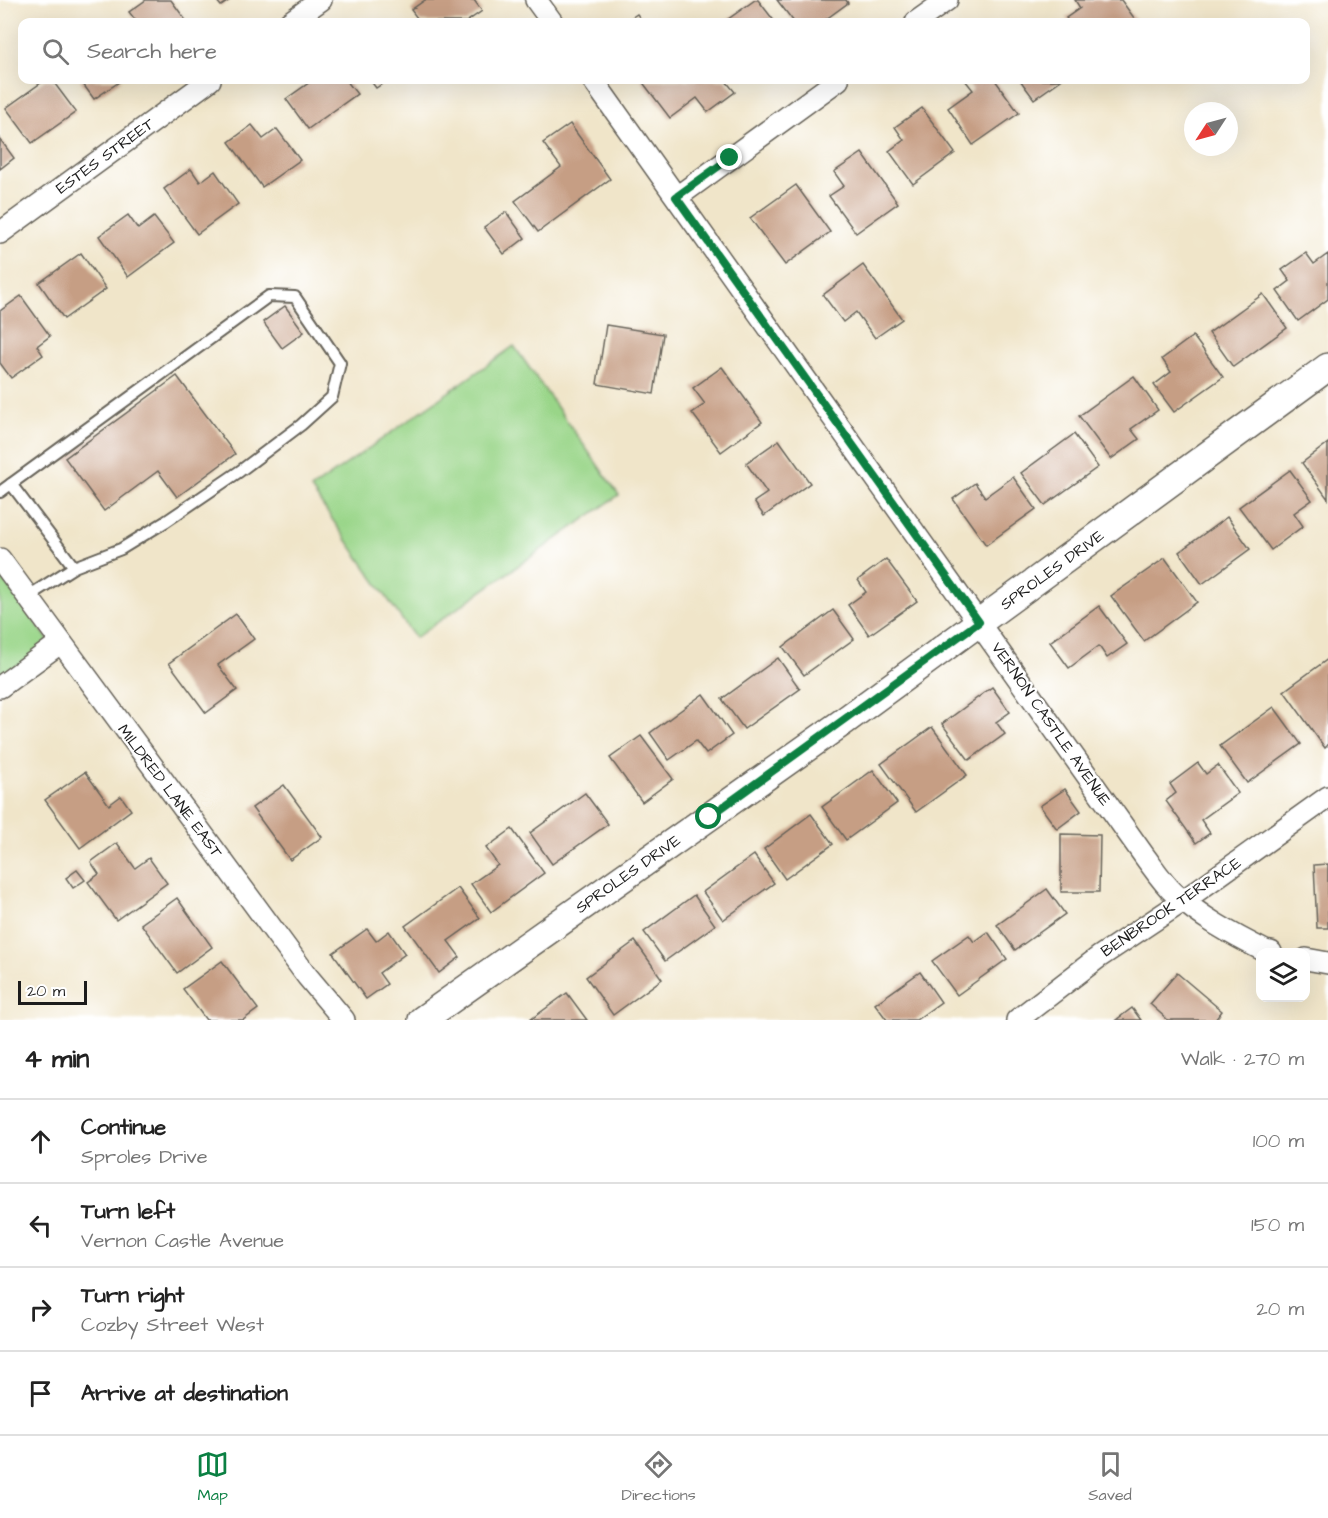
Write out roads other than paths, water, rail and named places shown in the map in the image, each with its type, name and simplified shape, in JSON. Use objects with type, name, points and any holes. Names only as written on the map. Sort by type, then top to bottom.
[{"type":"street","points":[[296,18],[321,0]]},
{"type":"street","points":[[536,0],[549,18]]},
{"type":"street","points":[[922,18],[947,0]]},
{"type":"street","name":"ESTES STREET","points":[[0,233],[205,84]]},
{"type":"street","name":"VERNON CASTLE AVENUE","points":[[596,84],[1145,857],[1183,901],[1231,934],[1259,948]]},
{"type":"street","points":[[676,197],[832,84]]},
{"type":"street","name":"SPROLES DRIVE","points":[[422,1020],[843,722],[1328,367]]},
{"type":"street","name":"MILDRED LANE EAST","points":[[0,559],[60,644],[308,976],[344,1020]]},
{"type":"street","points":[[0,687],[60,644]]},
{"type":"street","name":"BENBROOK TERRACE","points":[[1017,1020],[1098,957],[1183,901],[1328,796]]},
{"type":"street","points":[[1310,960],[1328,963]]},
{"type":"lane","points":[[0,492],[269,296],[295,297],[340,363],[332,396],[302,425],[165,522],[121,549],[74,567],[27,597]]},
{"type":"lane","points":[[11,484],[74,567]]}]
